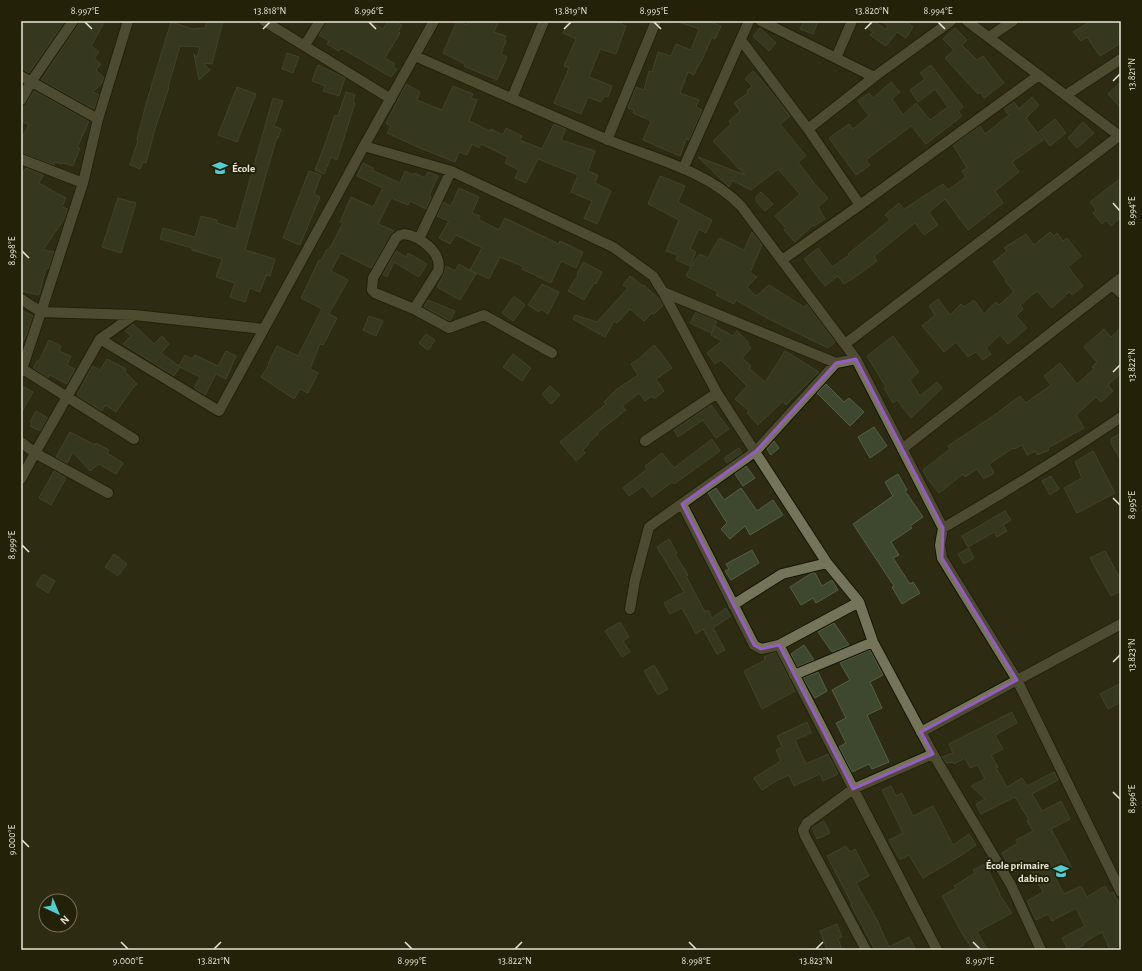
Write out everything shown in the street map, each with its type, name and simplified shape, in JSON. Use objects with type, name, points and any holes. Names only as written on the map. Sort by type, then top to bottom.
[{"type":"street","points":[[21,100],[31,82],[73,21]]},
{"type":"street","points":[[128,21],[98,119],[82,183],[22,370],[134,439]]},
{"type":"street","points":[[264,21],[391,99]]},
{"type":"street","points":[[305,45],[320,21]]},
{"type":"street","points":[[100,339],[219,411],[434,21]]},
{"type":"street","points":[[512,98],[544,21]]},
{"type":"street","points":[[607,140],[656,21]]},
{"type":"street","points":[[683,169],[749,21]]},
{"type":"street","points":[[761,21],[874,77]]},
{"type":"street","points":[[836,58],[852,21]]},
{"type":"street","points":[[808,129],[874,77],[951,21]]},
{"type":"street","points":[[845,344],[1120,136],[967,21]]},
{"type":"street","points":[[989,37],[1013,21]]},
{"type":"street","points":[[741,40],[808,129],[860,205]]},
{"type":"street","points":[[415,56],[607,140],[683,169],[719,187],[732,196],[750,216],[856,359],[943,528],[940,545],[942,558],[1017,680],[1121,892]]},
{"type":"street","points":[[1066,95],[1121,59]]},
{"type":"street","points":[[782,260],[1039,75]]},
{"type":"street","points":[[21,76],[98,119]]},
{"type":"street","points":[[364,146],[450,171],[613,247],[653,276],[717,393],[756,451],[827,563],[859,602],[873,642],[933,754],[1011,885],[1041,950]]},
{"type":"street","points":[[21,159],[82,183]]},
{"type":"street","points":[[419,239],[450,171]]},
{"type":"street","points":[[414,309],[438,271],[440,265],[439,261],[427,244],[419,239],[404,234],[396,238],[373,278],[372,290],[375,293],[414,309],[449,328],[484,315],[552,353]]},
{"type":"street","points":[[902,449],[1121,278]]},
{"type":"street","points":[[1112,285],[1121,293]]},
{"type":"street","points":[[663,292],[836,364]]},
{"type":"street","points":[[21,299],[40,312],[134,315],[264,329]]},
{"type":"street","points":[[21,479],[66,396],[100,339],[134,315]]},
{"type":"street","points":[[630,609],[635,580],[649,527],[756,451],[836,364],[856,359]]},
{"type":"street","points":[[645,441],[717,393]]},
{"type":"street","points":[[943,528],[1076,448],[1121,417]]},
{"type":"street","points":[[21,442],[35,453],[108,493]]},
{"type":"street","points":[[682,504],[754,645],[761,649],[778,645],[859,602]]},
{"type":"street","points":[[733,605],[782,574],[827,563]]},
{"type":"street","points":[[921,732],[1121,624]]},
{"type":"street","points":[[794,675],[873,642]]},
{"type":"street","points":[[778,645],[937,950]]},
{"type":"street","points":[[866,950],[803,830],[806,824],[853,788],[933,754]]},
{"type":"highlighted area","points":[[856,359],[943,528],[942,558],[1017,680],[921,732],[933,754],[853,789],[779,645],[761,649],[754,645],[682,504],[756,451],[836,363]]},
{"type":"building","points":[[26,21],[65,21],[29,73],[21,70],[21,28]]},
{"type":"building","points":[[79,21],[105,21],[91,46],[99,52],[94,58],[101,64],[96,70],[104,78],[102,83],[93,92],[99,95],[94,109],[41,80],[78,25]]},
{"type":"building","points":[[207,21],[223,21],[212,64],[203,63],[210,70],[199,80],[194,54],[197,57],[200,47],[180,46],[146,163],[143,162],[140,169],[130,165],[138,140],[146,104],[171,22],[193,29],[205,28]]},
{"type":"building","points":[[326,21],[369,21],[383,29],[388,21],[395,21],[402,25],[398,32],[400,33],[385,58],[395,64],[393,67],[397,69],[391,77],[341,48],[339,51],[327,44],[329,41],[319,35]]},
{"type":"building","points":[[457,21],[467,25],[469,21],[492,21],[498,23],[494,32],[506,36],[504,40],[506,41],[501,54],[507,57],[497,80],[464,66],[465,64],[443,53]]},
{"type":"building","points":[[568,21],[623,21],[621,24],[626,26],[616,54],[600,49],[589,77],[612,86],[608,97],[604,96],[601,102],[588,97],[581,114],[554,103],[569,68],[564,66],[576,39],[563,33]]},
{"type":"building","points":[[679,21],[708,21],[721,26],[715,39],[712,37],[694,75],[688,72],[680,93],[699,100],[696,107],[702,110],[689,140],[686,139],[680,156],[643,140],[651,121],[633,113],[634,110],[628,108],[636,87],[644,90],[649,71],[652,72],[658,52],[671,56],[676,44],[691,50],[699,29]]},
{"type":"building","points":[[804,21],[818,21],[813,34],[800,29]]},
{"type":"building","points":[[872,21],[886,30],[888,26],[881,21],[906,21],[913,27],[906,38],[897,32],[886,46],[870,35],[873,32],[867,28]]},
{"type":"building","points":[[1091,21],[1121,21],[1121,30],[1118,33],[1121,38],[1121,43],[1100,56],[1087,37],[1081,41],[1073,32]]},
{"type":"building","points":[[760,28],[776,43],[769,51],[753,36]]},
{"type":"building","points":[[955,28],[967,40],[962,45],[977,60],[983,56],[1004,83],[984,98],[980,92],[978,94],[945,58],[954,50],[943,39]]},
{"type":"building","points":[[287,53],[299,57],[293,73],[282,69]]},
{"type":"building","points":[[318,65],[345,78],[339,96],[323,91],[325,86],[312,81]]},
{"type":"building","points":[[931,65],[963,107],[958,111],[962,116],[926,144],[911,126],[866,160],[870,165],[856,175],[829,138],[849,124],[853,129],[869,116],[858,101],[869,93],[873,98],[891,82],[900,92],[892,99],[903,115],[916,103],[930,120],[948,107],[935,89],[918,102],[910,90],[925,79],[920,73]]},
{"type":"building","points":[[753,71],[790,116],[780,124],[806,156],[798,162],[828,198],[818,207],[825,219],[814,226],[813,225],[795,242],[784,230],[786,228],[775,216],[800,194],[778,169],[751,190],[732,180],[729,187],[698,157],[745,175],[713,141],[731,124],[729,121],[740,111],[734,103],[748,93],[747,91],[752,86],[745,79]]},
{"type":"building","points":[[1121,82],[1121,108],[1108,94]]},
{"type":"building","points":[[406,84],[420,92],[417,100],[442,110],[453,86],[473,94],[471,98],[477,100],[469,121],[490,131],[491,129],[503,135],[506,128],[522,136],[520,140],[542,149],[554,124],[566,129],[561,140],[595,151],[588,171],[598,175],[595,183],[611,191],[597,224],[584,218],[592,201],[571,192],[578,175],[538,159],[526,183],[515,178],[519,170],[505,163],[508,157],[481,144],[479,148],[472,144],[467,155],[459,152],[455,162],[387,133],[391,126],[386,123]]},
{"type":"building","points":[[237,87],[256,94],[237,142],[218,135]]},
{"type":"building","points":[[34,91],[89,121],[77,148],[80,148],[73,166],[55,162],[54,165],[21,153],[21,139],[29,125],[21,121],[21,106],[26,103]]},
{"type":"building","points":[[346,92],[355,95],[353,103],[355,103],[337,160],[331,157],[324,174],[315,170],[335,115],[338,116]]},
{"type":"building","points":[[1032,97],[1039,105],[1026,118],[1043,140],[1012,162],[1019,172],[995,191],[1003,203],[968,230],[945,199],[929,212],[938,225],[924,235],[915,223],[874,256],[877,261],[858,275],[844,284],[838,276],[825,286],[804,259],[818,248],[832,267],[849,255],[848,254],[890,220],[885,215],[899,203],[904,209],[943,184],[948,190],[966,177],[962,171],[967,168],[953,145],[980,126],[985,134],[1009,115],[1004,109],[1014,102],[1019,109]]},
{"type":"building","points":[[273,98],[283,101],[274,126],[281,129],[278,138],[277,137],[245,250],[275,259],[270,276],[266,275],[260,292],[250,288],[245,302],[230,297],[235,283],[216,277],[222,259],[192,250],[192,248],[160,239],[163,228],[195,237],[201,216],[217,220],[217,223],[236,229]]},
{"type":"building","points":[[1055,119],[1066,133],[1050,146],[1039,132]]},
{"type":"building","points":[[1083,122],[1094,133],[1077,148],[1068,138]]},
{"type":"building","points":[[363,163],[373,168],[372,170],[400,183],[405,171],[425,178],[428,172],[438,176],[429,196],[431,197],[426,209],[410,201],[408,205],[391,198],[378,224],[394,231],[371,268],[341,253],[340,254],[331,271],[348,280],[329,314],[337,318],[323,345],[320,344],[310,369],[318,373],[308,393],[300,389],[294,399],[261,377],[269,365],[268,364],[277,346],[298,356],[322,309],[301,298],[319,260],[321,261],[327,249],[329,250],[343,223],[340,222],[351,197],[373,207],[383,188],[357,176]]},
{"type":"building","points":[[26,168],[43,175],[39,183],[66,198],[62,207],[68,209],[64,219],[43,250],[54,252],[48,269],[46,268],[39,295],[21,291],[21,176]]},
{"type":"building","points":[[309,171],[321,175],[314,194],[320,197],[300,245],[283,238]]},
{"type":"building","points":[[660,176],[685,186],[678,202],[712,220],[706,233],[699,229],[690,249],[696,252],[690,266],[676,260],[678,255],[666,251],[679,220],[648,204]]},
{"type":"building","points":[[1121,178],[1121,217],[1111,226],[1106,220],[1102,224],[1093,213],[1096,210],[1090,202]]},
{"type":"building","points":[[459,188],[479,197],[472,213],[480,216],[478,219],[499,230],[505,218],[559,244],[560,241],[583,252],[576,268],[561,261],[551,283],[522,269],[524,267],[500,257],[489,279],[470,270],[482,248],[456,235],[450,244],[439,238],[449,221],[437,216],[443,202],[451,206]]},
{"type":"building","points":[[761,192],[773,204],[765,211],[756,201],[756,197]]},
{"type":"building","points":[[118,198],[136,203],[121,253],[102,247]]},
{"type":"building","points":[[752,232],[762,245],[750,273],[757,277],[747,287],[756,296],[769,285],[804,307],[807,304],[835,342],[828,348],[769,319],[736,300],[734,304],[716,295],[718,292],[686,276],[694,261],[700,254],[708,258],[719,238],[744,250]]},
{"type":"building","points":[[1050,232],[1054,236],[1057,233],[1063,241],[1067,238],[1081,256],[1068,267],[1083,286],[1072,295],[1069,292],[1052,308],[1037,291],[1020,305],[1023,309],[1016,316],[1027,328],[1008,344],[1000,335],[986,348],[991,354],[983,360],[976,352],[968,357],[956,342],[944,352],[922,326],[935,315],[929,306],[938,299],[950,315],[961,304],[964,307],[974,300],[984,314],[996,302],[999,305],[1014,292],[993,262],[1007,251],[1004,248],[1026,234],[1034,245]]},
{"type":"building","points":[[396,251],[406,257],[408,253],[427,264],[419,277],[394,262],[387,277],[383,274]]},
{"type":"building","points":[[583,262],[602,272],[596,284],[594,283],[584,300],[568,291],[578,275],[577,274]]},
{"type":"building","points":[[459,264],[476,274],[460,300],[437,287],[444,274],[446,266],[455,271]]},
{"type":"building","points":[[630,276],[643,286],[644,285],[660,300],[663,305],[654,314],[652,313],[644,321],[630,309],[617,323],[614,321],[605,337],[573,319],[575,315],[597,322],[628,288],[623,285]]},
{"type":"building","points":[[542,284],[559,292],[548,314],[541,309],[539,312],[528,305]]},
{"type":"building","points":[[514,296],[525,305],[513,321],[502,313]]},
{"type":"building","points":[[428,300],[455,311],[450,321],[424,307]]},
{"type":"building","points":[[21,310],[33,316],[27,334],[21,345]]},
{"type":"building","points":[[696,312],[717,321],[711,333],[690,323]]},
{"type":"building","points":[[369,316],[383,321],[376,336],[363,330]]},
{"type":"building","points":[[133,324],[154,344],[162,336],[169,344],[161,353],[179,366],[185,355],[192,359],[195,355],[218,366],[226,351],[236,356],[226,379],[216,374],[205,395],[194,388],[200,377],[180,367],[174,376],[123,344],[131,336],[125,331]]},
{"type":"building","points":[[715,326],[733,336],[737,331],[749,343],[748,345],[751,348],[742,358],[751,366],[749,368],[765,382],[785,351],[819,372],[786,405],[783,401],[758,425],[747,413],[749,411],[735,399],[747,386],[721,360],[715,364],[707,353],[722,341],[711,335]]},
{"type":"building","points":[[1121,328],[1121,373],[1108,385],[1113,391],[1101,402],[1096,397],[1076,415],[1084,428],[1048,448],[1049,450],[1037,455],[1036,451],[1027,455],[1022,445],[1014,449],[1013,448],[989,464],[994,473],[984,479],[977,469],[965,477],[963,474],[939,493],[927,478],[923,470],[950,449],[948,446],[1020,396],[1026,403],[1051,385],[1044,376],[1060,363],[1077,384],[1094,369],[1092,367],[1097,362],[1084,347],[1104,329],[1111,337]]},
{"type":"building","points":[[426,334],[435,340],[428,350],[419,343]]},
{"type":"building","points":[[893,336],[919,372],[910,380],[920,396],[937,382],[942,388],[911,418],[897,400],[893,403],[884,388],[886,387],[867,356]]},
{"type":"building","points":[[49,340],[61,346],[59,351],[71,356],[67,365],[75,369],[67,384],[50,375],[48,378],[33,368],[37,361],[39,361]]},
{"type":"building","points":[[654,345],[672,368],[656,379],[664,391],[654,399],[652,396],[645,401],[639,393],[622,406],[626,410],[598,432],[599,433],[583,450],[585,453],[576,461],[560,442],[606,404],[604,402],[617,389],[638,375],[631,364]]},
{"type":"building","points":[[513,354],[531,368],[522,381],[503,367]]},
{"type":"building","points":[[107,359],[126,369],[125,372],[137,384],[116,412],[105,405],[102,411],[77,395],[92,366],[100,370]]},
{"type":"building","points":[[826,384],[844,402],[849,398],[864,412],[850,426],[817,393]]},
{"type":"building","points":[[550,386],[560,395],[551,404],[542,394]]},
{"type":"building","points":[[24,387],[33,392],[21,413],[21,393]]},
{"type":"building","points":[[711,405],[729,429],[716,438],[703,420],[678,437],[674,430]]},
{"type":"building","points":[[36,411],[48,418],[40,431],[30,426],[32,423],[30,422]]},
{"type":"building","points":[[874,427],[887,446],[870,458],[858,437]]},
{"type":"building","points":[[70,432],[95,445],[96,443],[109,450],[107,453],[123,463],[116,474],[99,464],[90,471],[73,452],[67,463],[56,457]]},
{"type":"building","points":[[1121,433],[1121,461],[1111,443],[1111,439]]},
{"type":"building","points":[[712,439],[720,451],[674,484],[672,482],[652,497],[643,486],[629,496],[623,488],[647,469],[645,466],[662,453],[674,468]]},
{"type":"building","points":[[774,441],[779,448],[771,455],[767,449]]},
{"type":"building","points":[[739,448],[742,453],[727,463],[724,458]]},
{"type":"building","points":[[1093,451],[1115,493],[1077,513],[1064,488],[1082,478],[1075,462]]},
{"type":"building","points":[[746,466],[755,478],[743,486],[735,474]]},
{"type":"building","points":[[54,471],[66,478],[51,505],[39,498]]},
{"type":"building","points":[[898,474],[907,490],[905,491],[923,517],[910,526],[912,528],[891,542],[899,555],[893,558],[910,584],[913,582],[920,593],[902,604],[892,587],[894,586],[853,524],[893,496],[885,482]]},
{"type":"building","points":[[1051,476],[1059,489],[1050,495],[1042,481]]},
{"type":"building","points":[[716,488],[724,500],[741,488],[757,511],[773,500],[783,515],[750,535],[745,526],[730,539],[721,529],[727,523],[708,493]]},
{"type":"building","points":[[1005,511],[1011,520],[1003,525],[1007,531],[997,537],[994,532],[968,547],[962,536]]},
{"type":"building","points":[[669,539],[677,553],[675,554],[688,575],[686,576],[705,612],[708,610],[712,618],[726,608],[731,616],[713,628],[725,650],[717,654],[703,629],[696,634],[682,608],[670,614],[664,603],[684,592],[657,547]]},
{"type":"building","points":[[969,548],[974,558],[964,564],[958,554]]},
{"type":"building","points":[[752,550],[759,563],[731,580],[725,571],[729,569],[726,564]]},
{"type":"building","points":[[1105,551],[1121,580],[1121,591],[1111,596],[1090,558]]},
{"type":"building","points":[[114,554],[127,564],[118,576],[105,567]]},
{"type":"building","points":[[812,573],[815,573],[822,586],[832,580],[838,590],[816,603],[813,598],[801,605],[790,587]]},
{"type":"building","points":[[43,574],[55,581],[48,593],[36,585]]},
{"type":"building","points":[[620,622],[629,637],[623,641],[630,652],[622,657],[605,631]]},
{"type":"building","points":[[834,623],[849,645],[832,652],[818,632]]},
{"type":"building","points":[[804,645],[814,660],[797,667],[791,654]]},
{"type":"building","points":[[870,650],[883,675],[870,682],[882,708],[867,715],[889,762],[872,769],[869,764],[852,772],[839,747],[846,743],[836,723],[846,718],[832,690],[850,680],[840,663]]},
{"type":"building","points":[[776,652],[795,691],[762,709],[744,671],[765,660],[764,657]]},
{"type":"building","points":[[654,665],[668,689],[658,695],[644,671]]},
{"type":"building","points":[[818,672],[827,691],[815,698],[803,678]]},
{"type":"building","points":[[1121,683],[1121,702],[1108,709],[1100,694]]},
{"type":"building","points":[[1012,712],[1017,723],[995,735],[1003,749],[991,755],[998,767],[996,768],[1007,787],[1022,778],[1027,786],[1054,772],[1058,780],[1032,794],[1042,811],[1061,801],[1070,819],[1051,829],[1072,868],[1055,877],[1064,894],[1081,886],[1087,897],[1105,886],[1110,894],[1113,892],[1121,906],[1121,944],[1110,950],[1102,932],[1083,943],[1084,945],[1073,950],[1068,950],[1062,938],[1085,926],[1076,908],[1052,921],[1048,914],[1036,920],[1027,901],[1043,892],[1028,865],[1012,873],[1002,853],[1018,843],[1016,840],[1033,831],[1027,821],[1029,820],[1015,797],[981,814],[976,804],[985,799],[971,786],[985,779],[978,765],[970,768],[965,758],[954,764],[953,762],[946,763],[942,757],[953,753],[949,744]]},
{"type":"building","points":[[807,722],[811,733],[795,740],[806,764],[828,754],[838,774],[823,781],[820,774],[794,786],[789,775],[762,790],[754,778],[781,761],[776,750],[782,747],[777,736]]},
{"type":"building","points":[[891,786],[896,796],[902,793],[913,816],[933,806],[953,845],[969,834],[976,845],[923,878],[909,855],[900,860],[889,840],[903,833],[882,790]]},
{"type":"building","points":[[824,821],[830,833],[817,839],[812,828]]},
{"type":"building","points":[[846,846],[850,852],[855,849],[869,876],[856,883],[877,920],[889,947],[909,937],[916,950],[875,950],[827,856]]},
{"type":"building","points":[[985,864],[999,894],[1012,913],[977,932],[988,950],[973,950],[963,935],[942,896],[956,888],[954,886],[975,873],[973,870]]},
{"type":"building","points":[[837,924],[842,937],[838,938],[842,950],[827,950],[820,931]]},
{"type":"place","name":"École","points":[[220,168]]},
{"type":"place","name":"École primaire dabino","points":[[1061,871]]}]
